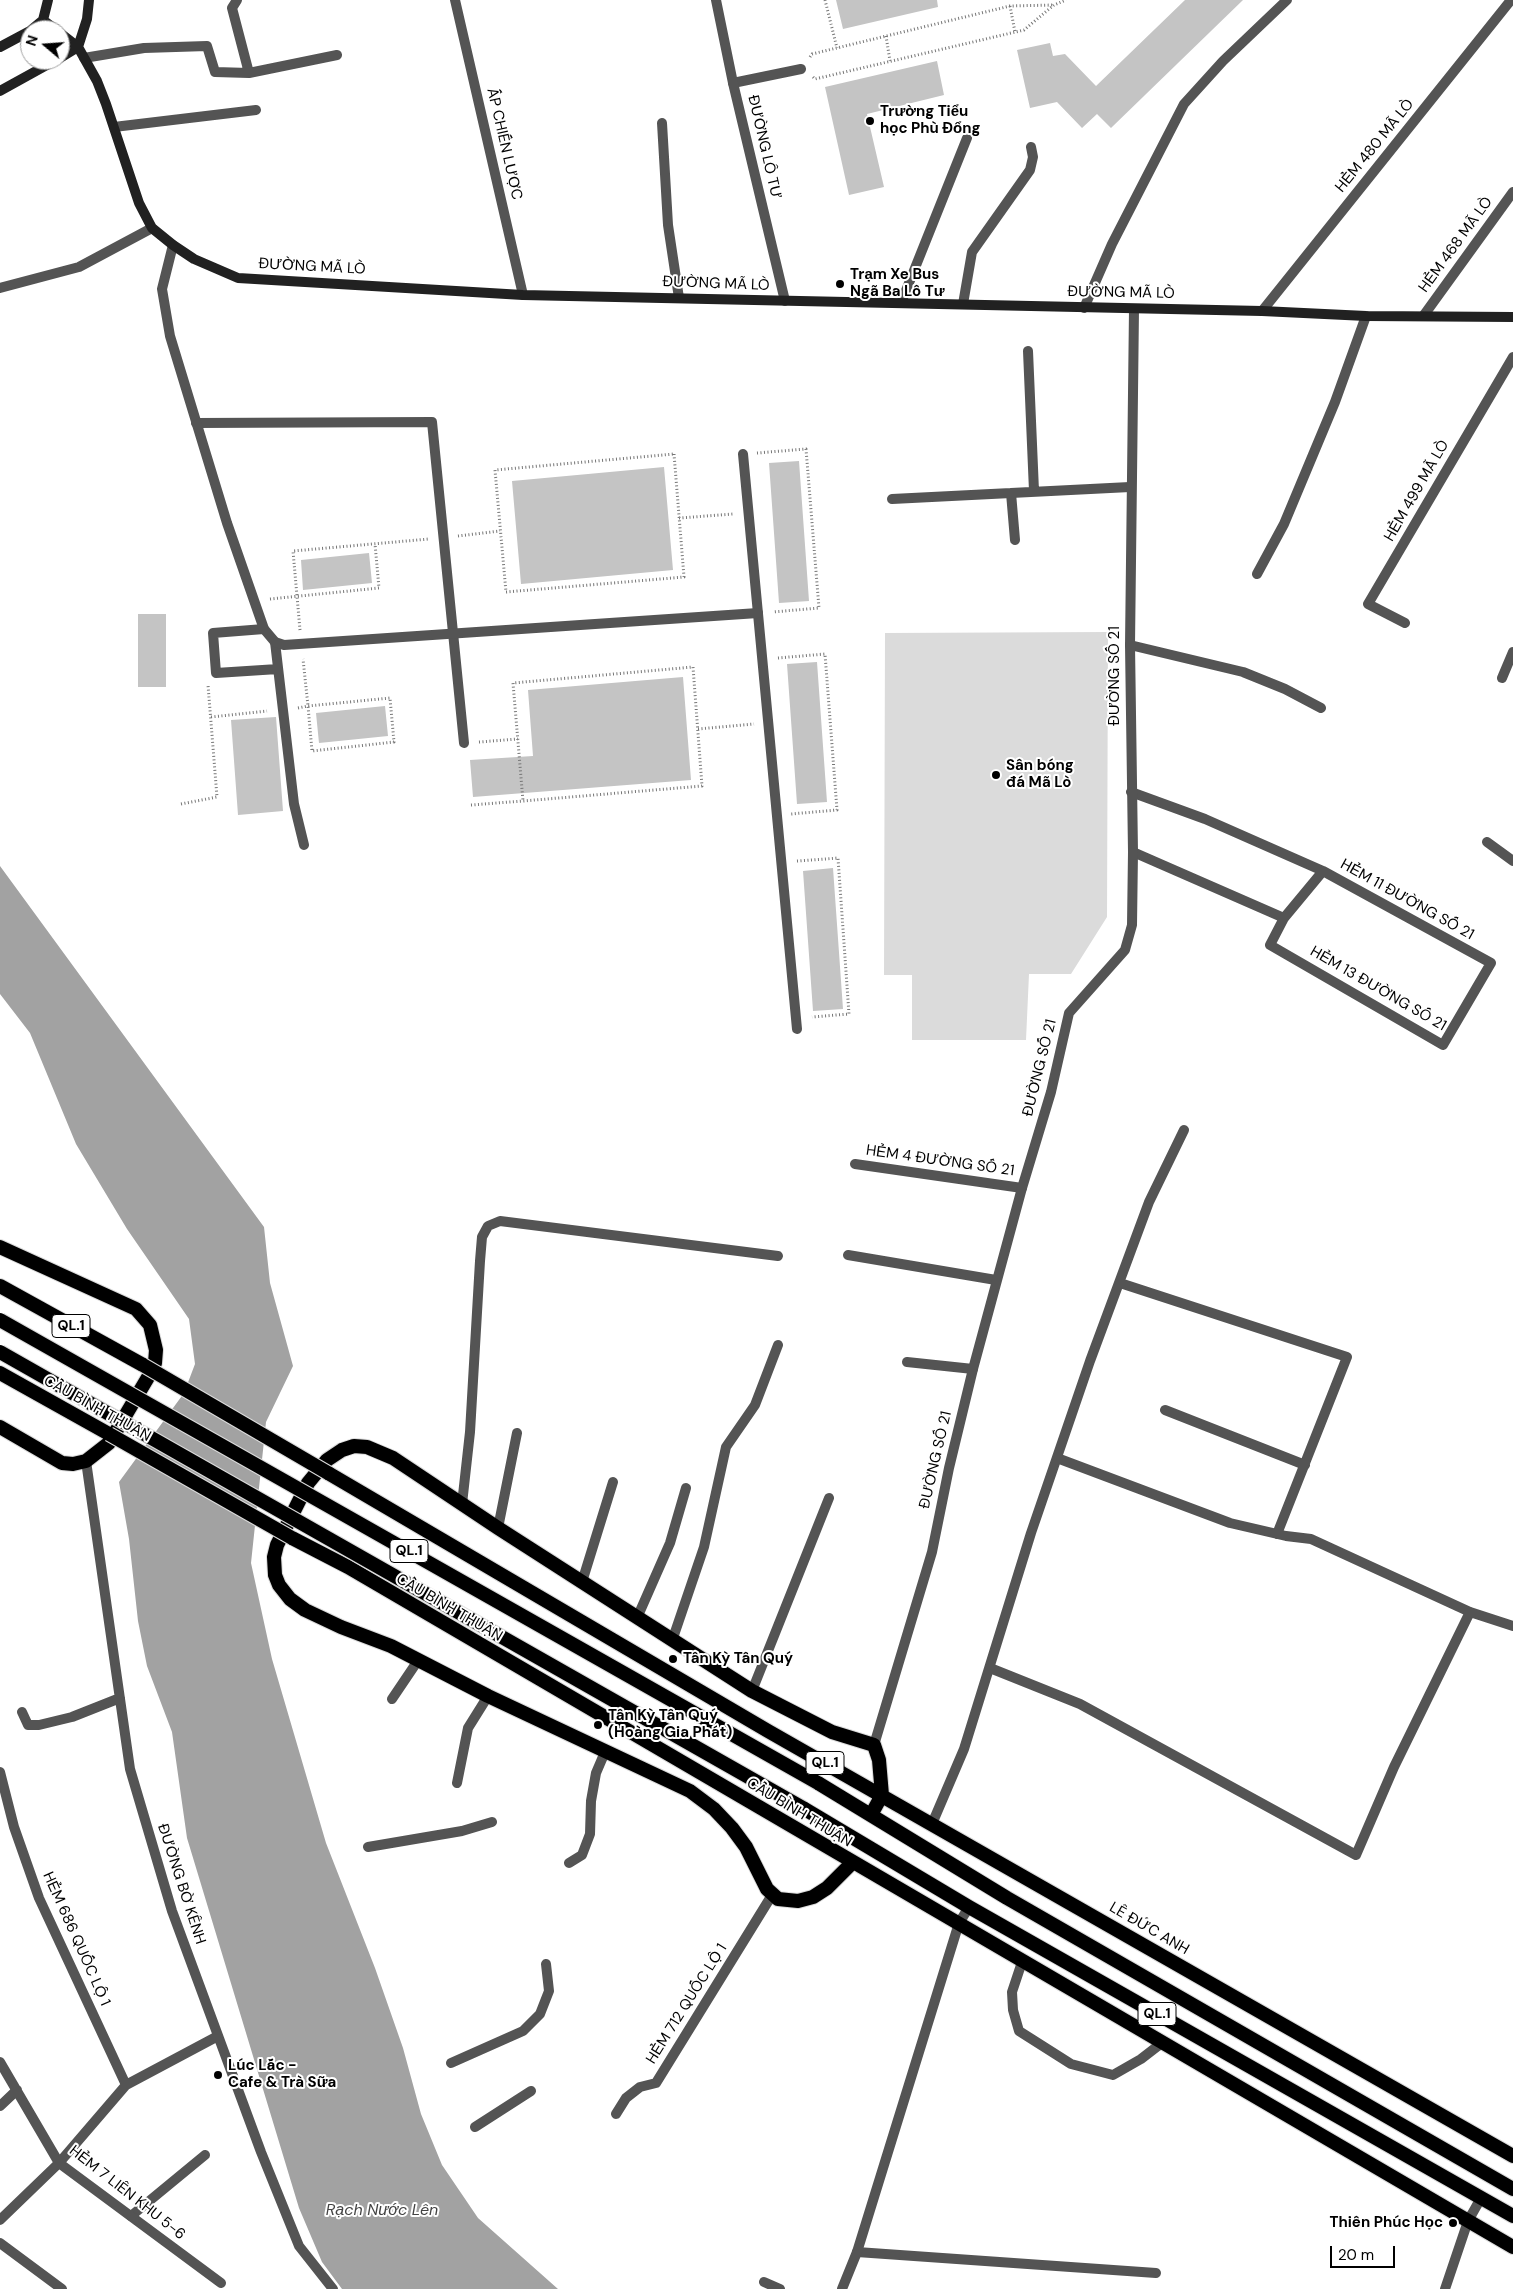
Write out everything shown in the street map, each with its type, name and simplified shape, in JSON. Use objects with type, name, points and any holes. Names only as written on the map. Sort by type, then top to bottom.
[{"type":"highway","points":[[0,1247],[123,1302],[142,1315],[150,1325],[156,1350],[155,1362],[150,1374],[109,1443],[86,1461],[73,1464],[62,1463],[0,1426]]},
{"type":"highway","name":"LÊ ĐỨC ANH","points":[[0,1286],[143,1365],[768,1731],[1513,2156]]},
{"type":"highway","name":"CẦU BÌNH THUẬN","points":[[0,1320],[818,1783],[871,1815]]},
{"type":"highway","name":"CẦU BÌNH THUẬN","points":[[0,1352],[803,1808],[969,1907]]},
{"type":"highway","name":"CẦU BÌNH THUẬN","points":[[0,1373],[292,1538],[348,1567],[852,1863]]},
{"type":"highway","points":[[852,1863],[827,1888],[813,1897],[798,1901],[787,1901],[772,1895],[746,1847],[732,1828],[714,1809],[690,1791],[488,1696],[419,1659],[305,1610],[290,1599],[279,1585],[275,1575],[274,1557],[277,1545],[308,1483],[327,1460],[342,1450],[354,1446],[367,1447],[393,1458],[752,1692],[832,1732],[874,1745],[879,1760],[882,1795],[871,1815]]},
{"type":"highway","name":"QL.1","points":[[871,1815],[1006,1898],[1513,2190]]},
{"type":"highway","name":"QL.1","points":[[852,1863],[960,1923],[1022,1962],[1163,2042],[1513,2247]]},
{"type":"highway","name":"QL.1","points":[[969,1907],[1513,2216]]},
{"type":"highway","points":[[1316,2131],[1328,2111]]},
{"type":"main road","points":[[43,20],[48,0]]},
{"type":"main road","points":[[70,52],[78,48],[87,20],[89,0]]},
{"type":"main road","points":[[0,48],[20,36]]},
{"type":"main road","name":"ĐƯỜNG MÃ LÒ","points":[[70,41],[78,48],[97,81],[139,203],[152,228],[172,245],[194,259],[238,278],[523,295],[1262,311],[1366,316],[1513,317]]},
{"type":"main road","points":[[0,91],[38,70]]},
{"type":"street","points":[[237,0],[232,8],[249,73]]},
{"type":"street","name":"ẤP CHIẾN LƯỢC","points":[[456,0],[523,295]]},
{"type":"street","name":"ĐƯỜNG LÔ TƯ","points":[[716,0],[733,83],[785,301]]},
{"type":"street","points":[[1084,308],[1112,244],[1184,104],[1223,61],[1287,0]]},
{"type":"street","name":"HẺM 480 MÃ LÒ","points":[[1262,311],[1511,0]]},
{"type":"street","points":[[84,58],[144,48],[207,46],[215,72],[249,73],[337,55]]},
{"type":"street","points":[[733,83],[801,69]]},
{"type":"street","points":[[114,127],[256,110]]},
{"type":"street","points":[[662,123],[668,225],[679,298]]},
{"type":"street","points":[[901,303],[966,138]]},
{"type":"street","points":[[963,304],[972,252],[1030,170],[1033,157],[1031,147]]},
{"type":"street","name":"HẺM 468 MÃ LÒ","points":[[1424,316],[1513,192]]},
{"type":"street","points":[[0,288],[79,267],[152,228]]},
{"type":"street","points":[[172,245],[162,289],[170,336],[227,523],[264,629],[275,642],[284,645],[758,613]]},
{"type":"street","name":"ĐƯỜNG SỐ 21","points":[[874,1745],[932,1552],[948,1473],[973,1369],[996,1280],[1051,1092],[1069,1013],[1125,950],[1132,924],[1130,487],[1134,308]]},
{"type":"street","points":[[1257,574],[1284,524],[1334,402],[1366,316]]},
{"type":"street","points":[[1028,351],[1034,491]]},
{"type":"street","name":"HẺM 499 MÃ LÒ","points":[[1405,623],[1368,604],[1513,357]]},
{"type":"street","points":[[196,423],[432,422],[464,743]]},
{"type":"street","points":[[742,454],[796,1023]]},
{"type":"street","points":[[892,499],[1130,487]]},
{"type":"street","points":[[1011,493],[1015,540]]},
{"type":"street","points":[[264,629],[213,632],[216,673],[278,669]]},
{"type":"street","points":[[275,642],[294,804],[304,845]]},
{"type":"street","points":[[1130,645],[1242,672],[1285,689],[1321,708]]},
{"type":"street","points":[[1502,678],[1513,652]]},
{"type":"street","points":[[1131,792],[1205,819],[1323,871]]},
{"type":"street","points":[[1487,842],[1513,861]]},
{"type":"street","points":[[1133,852],[1284,918]]},
{"type":"street","name":"HẺM 11 ĐƯỜNG SỐ 21","points":[[1284,918],[1323,871],[1491,963]]},
{"type":"street","name":"HẺM 13 ĐƯỜNG SỐ 21","points":[[1284,918],[1270,945],[1355,992],[1442,1045],[1491,963]]},
{"type":"street","points":[[932,1824],[964,1749],[1031,1533],[1090,1361],[1149,1202],[1184,1130]]},
{"type":"street","name":"HẺM 4 ĐƯỜNG SỐ 21","points":[[855,1164],[1022,1188]]},
{"type":"street","points":[[462,1504],[470,1432],[481,1245],[482,1237],[488,1226],[500,1221],[778,1256]]},
{"type":"street","points":[[848,1254],[996,1280]]},
{"type":"street","points":[[1120,1283],[1347,1357],[1278,1534]]},
{"type":"street","points":[[672,1641],[704,1547],[719,1489],[726,1447],[755,1405],[778,1344]]},
{"type":"street","points":[[907,1362],[973,1369]]},
{"type":"street","points":[[1165,1410],[1304,1465]]},
{"type":"street","points":[[498,1528],[517,1433]]},
{"type":"street","points":[[1057,1458],[1230,1522],[1278,1534],[1311,1539],[1470,1612],[1513,1626]]},
{"type":"street","name":"ĐƯỜNG BỜ KÊNH","points":[[86,1461],[130,1770],[172,1911],[299,2246],[333,2289]]},
{"type":"street","points":[[582,1582],[613,1482]]},
{"type":"street","points":[[637,1618],[670,1543],[686,1488]]},
{"type":"street","points":[[752,1692],[829,1498]]},
{"type":"street","points":[[990,1668],[1080,1704],[1356,1855],[1394,1767],[1470,1612]]},
{"type":"street","points":[[392,1700],[419,1659]]},
{"type":"street","points":[[457,1783],[468,1728],[488,1696]]},
{"type":"street","points":[[22,1712],[28,1725],[39,1724],[72,1717],[120,1698]]},
{"type":"street","points":[[568,1863],[582,1855],[590,1834],[596,1773],[605,1752]]},
{"type":"street","name":"HẺM 686 QUỐC LỘ 1","points":[[0,1772],[14,1827],[39,1898],[126,2085]]},
{"type":"street","points":[[368,1847],[462,1831],[492,1822]]},
{"type":"street","name":"HẺM 712 QUỐC LỘ 1","points":[[616,2114],[626,2098],[640,2087],[656,2083],[772,1895]]},
{"type":"street","points":[[842,2289],[857,2252],[960,1923],[969,1907]]},
{"type":"street","points":[[1022,1962],[1012,1992],[1013,2010],[1019,2031],[1071,2064],[1113,2075],[1141,2059],[1163,2042]]},
{"type":"street","points":[[452,2063],[523,2031],[540,2014],[549,1992],[546,1964]]},
{"type":"street","points":[[0,2220],[59,2163],[126,2085],[218,2036]]},
{"type":"street","name":"HẺM 7 LIÊN KHU 5-6","points":[[0,2062],[59,2163],[221,2283]]},
{"type":"street","points":[[0,2106],[17,2090]]},
{"type":"street","points":[[475,2127],[531,2091]]},
{"type":"street","points":[[131,2216],[205,2155]]},
{"type":"street","points":[[1445,2289],[1468,2221],[1481,2198]]},
{"type":"street","points":[[0,2244],[62,2289]]},
{"type":"street","points":[[857,2252],[1156,2273]]},
{"type":"street","points":[[764,2282],[780,2289]]},
{"type":"path","points":[[825,0],[837,48]]},
{"type":"path","points":[[815,79],[1024,30],[1054,5],[1066,0]]},
{"type":"path","points":[[812,54],[1010,6],[1054,5]]},
{"type":"path","points":[[1010,6],[1015,32]]},
{"type":"path","points":[[886,36],[890,61]]},
{"type":"path","points":[[742,454],[806,449],[819,608],[758,613]]},
{"type":"path","points":[[674,454],[679,518],[684,577],[506,592],[495,470],[674,454]]},
{"type":"path","points":[[679,518],[748,512]]},
{"type":"path","points":[[293,551],[500,532]]},
{"type":"path","points":[[254,601],[379,588],[375,544]]},
{"type":"path","points":[[762,659],[825,654],[837,810],[777,815]]},
{"type":"path","points":[[471,805],[523,801],[702,786],[693,667],[514,683],[523,801]]},
{"type":"path","points":[[180,804],[217,797],[208,679],[216,673]]},
{"type":"path","points":[[211,717],[390,698],[394,742],[312,751]]},
{"type":"path","points":[[698,728],[768,723]]},
{"type":"path","points":[[464,743],[518,739]]},
{"type":"path","points":[[781,862],[838,858],[849,1014],[796,1023]]},
{"type":"shaded area","name":"Sân bóng đá Mã Lò","points":[[1108,632],[1107,917],[1071,974],[1029,974],[1026,1040],[912,1040],[912,975],[884,975],[885,633]]},
{"type":"water","name":"Rạch Nước Lên","points":[[0,866],[264,1227],[270,1283],[293,1366],[266,1422],[251,1563],[272,1659],[326,1843],[375,1968],[403,2048],[421,2114],[442,2165],[478,2218],[558,2289],[342,2289],[322,2262],[299,2208],[187,1838],[172,1732],[147,1666],[138,1621],[129,1539],[119,1482],[184,1393],[195,1364],[189,1319],[127,1229],[76,1144],[30,1033],[0,994]]},
{"type":"building","points":[[836,0],[937,0],[938,7],[843,29]]},
{"type":"building","points":[[1185,0],[1243,0],[1111,128],[1097,114],[1082,128],[1057,102],[1030,108],[1017,50],[1050,43],[1053,56],[1065,54],[1096,86]]},
{"type":"building","points":[[937,61],[944,95],[867,114],[884,187],[849,195],[825,87]]},
{"type":"building","points":[[799,461],[809,601],[779,603],[769,463]]},
{"type":"building","points":[[664,467],[673,570],[521,584],[512,481]]},
{"type":"building","points":[[369,553],[372,583],[303,590],[301,560]]},
{"type":"building","points":[[138,614],[166,614],[166,687],[138,687]]},
{"type":"building","points":[[817,662],[827,802],[797,804],[787,664]]},
{"type":"building","points":[[683,677],[691,780],[473,797],[470,760],[533,756],[528,690]]},
{"type":"building","points":[[385,706],[388,736],[319,743],[316,713]]},
{"type":"building","points":[[276,717],[283,811],[238,815],[231,720]]},
{"type":"building","points":[[833,868],[843,1009],[813,1011],[803,871]]},
{"type":"place","name":"Trường Tiểu học Phù Đổng","points":[[870,121]]},
{"type":"place","name":"Trạm Xe Bus Ngã Ba Lô Tư","points":[[840,284]]},
{"type":"place","name":"Sân bóng đá Mã Lò","points":[[996,775]]},
{"type":"place","name":"Tân Kỳ Tân Quý","points":[[673,1659]]},
{"type":"place","name":"Tân Kỳ Tân Quý (Hoàng Gia Phát)","points":[[598,1725]]},
{"type":"place","name":"Lúc Lắc - Cafe & Trà Sữa","points":[[218,2075]]},
{"type":"place","name":"Thiên Phúc Học","points":[[1453,2223]]}]
